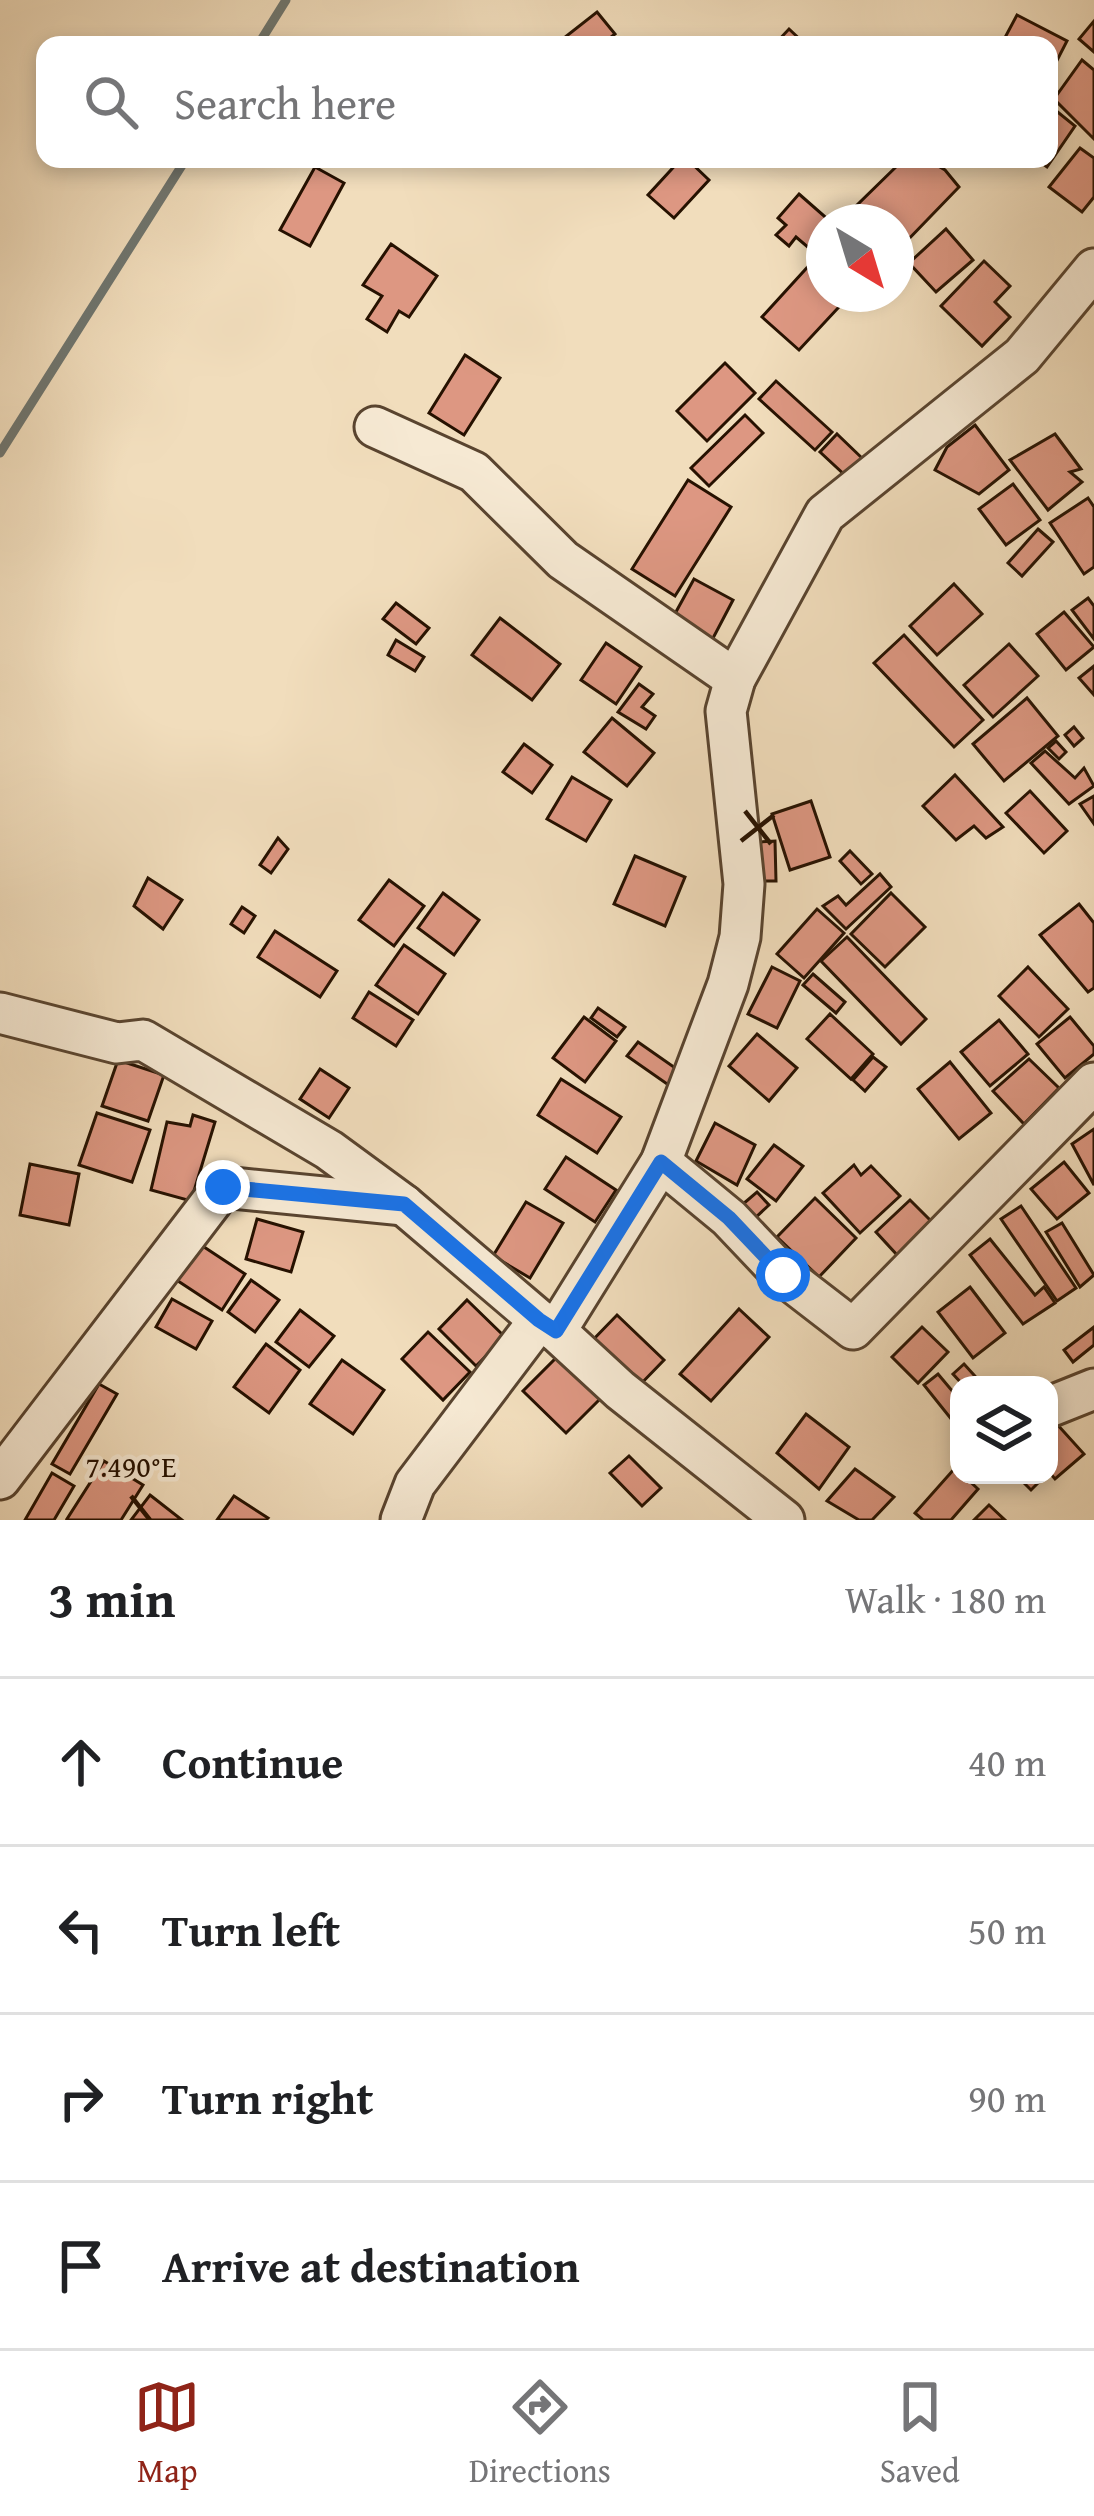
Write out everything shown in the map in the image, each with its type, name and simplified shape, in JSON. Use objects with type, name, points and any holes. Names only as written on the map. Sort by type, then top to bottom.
[{"type":"street","points":[[400,1520],[416,1484],[548,1326],[661,1162],[728,984],[740,937],[744,884],[726,711],[735,679],[825,514],[1022,356],[1094,269]]},
{"type":"street","points":[[375,427],[474,472],[562,560],[735,679]]},
{"type":"street","points":[[0,1013],[117,1042],[143,1040],[329,1150],[404,1204],[620,1390],[784,1520]]},
{"type":"street","points":[[661,1162],[729,1218],[783,1275],[853,1329],[1094,1082]]},
{"type":"street","points":[[0,1479],[223,1187],[404,1204]]},
{"type":"street","points":[[1058,1403],[1094,1389]]},
{"type":"building","points":[[597,12],[615,34],[612,36],[566,36]]},
{"type":"building","points":[[1017,15],[1057,36],[1006,36]]},
{"type":"building","points":[[1094,21],[1094,52],[1079,39]]},
{"type":"building","points":[[1058,36],[1067,41],[1058,58]]},
{"type":"building","points":[[1082,60],[1094,70],[1094,139],[1058,103],[1058,93]]},
{"type":"building","points":[[1058,112],[1075,126],[1058,151]]},
{"type":"building","points":[[1080,148],[1094,158],[1094,197],[1082,212],[1049,187]]},
{"type":"building","points":[[314,168],[344,183],[310,246],[280,230]]},
{"type":"building","points":[[673,168],[696,168],[709,180],[674,218],[648,195]]},
{"type":"building","points":[[895,168],[942,168],[959,187],[914,234],[914,204],[858,204]]},
{"type":"building","points":[[799,194],[810,204],[806,204],[806,246],[796,237],[789,246],[776,235],[786,225],[778,218]]},
{"type":"building","points":[[946,229],[973,260],[936,292],[914,268],[914,258]]},
{"type":"building","points":[[391,244],[437,276],[409,317],[399,311],[387,332],[367,319],[382,296],[363,285]]},
{"type":"building","points":[[984,261],[1010,286],[995,302],[1010,317],[982,346],[941,306]]},
{"type":"building","points":[[806,269],[806,312],[834,312],[799,350],[762,317]]},
{"type":"building","points":[[465,355],[500,378],[464,435],[429,413]]},
{"type":"building","points":[[725,363],[755,393],[707,441],[677,411]]},
{"type":"building","points":[[776,381],[832,432],[815,450],[759,399]]},
{"type":"building","points":[[745,415],[763,433],[709,486],[691,468]]},
{"type":"building","points":[[975,425],[1009,470],[979,494],[935,470],[947,447]]},
{"type":"building","points":[[837,434],[863,459],[847,477],[820,452]]},
{"type":"building","points":[[1055,434],[1081,469],[1070,472],[1082,482],[1048,510],[1010,460]]},
{"type":"building","points":[[688,480],[731,507],[675,596],[632,569]]},
{"type":"building","points":[[1013,484],[1040,520],[1006,545],[979,509]]},
{"type":"building","points":[[1088,498],[1094,507],[1094,567],[1084,574],[1050,523]]},
{"type":"building","points":[[1038,529],[1053,542],[1022,576],[1008,563]]},
{"type":"building","points":[[694,579],[733,600],[711,642],[671,621]]},
{"type":"building","points":[[954,584],[982,614],[937,655],[910,626]]},
{"type":"building","points":[[1088,598],[1094,606],[1094,639],[1072,610]]},
{"type":"building","points":[[396,603],[429,628],[416,644],[383,619]]},
{"type":"building","points":[[1064,612],[1094,647],[1066,670],[1037,634]]},
{"type":"building","points":[[500,618],[560,664],[532,700],[472,655]]},
{"type":"building","points":[[904,635],[983,720],[954,747],[874,663]]},
{"type":"building","points":[[396,640],[424,657],[415,671],[388,655]]},
{"type":"building","points":[[606,643],[641,667],[616,704],[581,680]]},
{"type":"building","points":[[1009,644],[1038,676],[993,717],[964,685]]},
{"type":"building","points":[[1094,666],[1094,695],[1079,678]]},
{"type":"building","points":[[639,684],[653,694],[642,707],[655,716],[646,729],[618,712]]},
{"type":"building","points":[[1027,698],[1058,736],[1004,781],[973,744]]},
{"type":"building","points":[[612,718],[654,753],[627,786],[584,752]]},
{"type":"building","points":[[1074,727],[1083,738],[1074,746],[1065,735]]},
{"type":"building","points":[[1056,741],[1066,752],[1059,759],[1048,748]]},
{"type":"building","points":[[524,744],[552,765],[532,793],[503,772]]},
{"type":"building","points":[[1045,751],[1075,778],[1084,768],[1094,786],[1069,804],[1031,763]]},
{"type":"building","points":[[955,775],[1003,827],[986,838],[974,826],[956,840],[923,806]]},
{"type":"building","points":[[572,777],[611,800],[586,841],[547,819]]},
{"type":"building","points":[[1030,791],[1067,831],[1044,853],[1006,813]]},
{"type":"building","points":[[1094,796],[1094,824],[1080,804]]},
{"type":"building","points":[[811,801],[830,857],[790,870],[772,814]]},
{"type":"building","points":[[278,838],[288,849],[271,873],[260,865]]},
{"type":"building","points":[[775,841],[776,881],[761,881],[760,842]]},
{"type":"building","points":[[850,851],[872,874],[861,884],[840,861]]},
{"type":"building","points":[[635,856],[685,877],[665,926],[614,904]]},
{"type":"building","points":[[880,874],[891,887],[846,929],[823,906],[838,896],[846,905]]},
{"type":"building","points":[[148,878],[182,900],[163,929],[134,906]]},
{"type":"building","points":[[389,880],[424,906],[394,946],[359,920]]},
{"type":"building","points":[[443,893],[479,920],[454,955],[418,928]]},
{"type":"building","points":[[891,893],[925,927],[885,967],[851,934]]},
{"type":"building","points":[[1079,904],[1094,923],[1094,988],[1088,992],[1040,935]]},
{"type":"building","points":[[242,907],[255,916],[244,933],[231,924]]},
{"type":"building","points":[[817,909],[844,933],[804,978],[777,954]]},
{"type":"building","points":[[275,931],[337,971],[320,997],[258,957]]},
{"type":"building","points":[[847,937],[926,1019],[901,1044],[821,961]]},
{"type":"building","points":[[404,945],[445,974],[418,1014],[376,985]]},
{"type":"building","points":[[772,967],[800,981],[777,1028],[748,1014]]},
{"type":"building","points":[[1028,967],[1068,1009],[1039,1037],[999,996]]},
{"type":"building","points":[[813,974],[845,1002],[836,1013],[803,985]]},
{"type":"building","points":[[369,992],[413,1020],[396,1046],[353,1018]]},
{"type":"building","points":[[598,1008],[625,1027],[617,1037],[591,1018]]},
{"type":"building","points":[[830,1014],[873,1054],[851,1079],[807,1039]]},
{"type":"building","points":[[584,1017],[616,1041],[585,1082],[553,1058]]},
{"type":"building","points":[[1070,1017],[1094,1046],[1094,1054],[1065,1078],[1037,1044]]},
{"type":"building","points":[[999,1020],[1028,1054],[990,1086],[961,1052]]},
{"type":"building","points":[[757,1034],[797,1068],[769,1101],[729,1066]]},
{"type":"building","points":[[638,1042],[681,1072],[670,1086],[627,1056]]},
{"type":"building","points":[[873,1057],[886,1067],[865,1091],[853,1080]]},
{"type":"building","points":[[1029,1059],[1059,1088],[1024,1124],[993,1091]]},
{"type":"building","points":[[118,1060],[164,1075],[148,1121],[102,1106]]},
{"type":"building","points":[[950,1062],[991,1113],[959,1139],[918,1089]]},
{"type":"building","points":[[320,1069],[349,1088],[329,1118],[300,1099]]},
{"type":"building","points":[[561,1079],[621,1117],[597,1153],[538,1115]]},
{"type":"building","points":[[97,1113],[150,1130],[132,1182],[79,1165]]},
{"type":"building","points":[[193,1115],[215,1122],[191,1201],[151,1190],[167,1122],[190,1126]]},
{"type":"building","points":[[715,1123],[755,1145],[737,1185],[696,1161]]},
{"type":"building","points":[[1094,1129],[1094,1185],[1072,1144]]},
{"type":"building","points":[[774,1145],[803,1166],[776,1201],[747,1179]]},
{"type":"building","points":[[566,1157],[616,1190],[595,1222],[545,1189]]},
{"type":"building","points":[[1064,1162],[1089,1193],[1057,1219],[1031,1189]]},
{"type":"building","points":[[30,1164],[79,1174],[69,1225],[20,1215]]},
{"type":"building","points":[[854,1165],[861,1175],[871,1166],[900,1196],[860,1233],[823,1193]]},
{"type":"building","points":[[757,1192],[769,1205],[755,1218],[743,1204]]},
{"type":"building","points":[[815,1198],[856,1238],[819,1277],[777,1237]]},
{"type":"building","points":[[910,1200],[934,1224],[899,1257],[876,1232]]},
{"type":"building","points":[[526,1202],[563,1223],[530,1278],[493,1256]]},
{"type":"building","points":[[1021,1206],[1076,1288],[1057,1301],[1001,1219]]},
{"type":"building","points":[[257,1219],[303,1232],[291,1272],[246,1259]]},
{"type":"building","points":[[1062,1223],[1094,1275],[1080,1287],[1046,1232]]},
{"type":"building","points":[[990,1239],[1035,1295],[1044,1287],[1055,1303],[1023,1324],[970,1255]]},
{"type":"building","points":[[198,1243],[245,1274],[222,1310],[175,1279]]},
{"type":"building","points":[[251,1280],[279,1300],[255,1332],[228,1312]]},
{"type":"building","points":[[970,1287],[1005,1333],[973,1358],[938,1312]]},
{"type":"building","points":[[172,1299],[212,1321],[196,1349],[156,1327]]},
{"type":"building","points":[[467,1300],[505,1337],[476,1366],[439,1329]]},
{"type":"building","points":[[739,1309],[769,1337],[711,1401],[680,1374]]},
{"type":"building","points":[[300,1310],[334,1336],[309,1367],[276,1342]]},
{"type":"building","points":[[617,1315],[664,1360],[636,1389],[589,1344]]},
{"type":"building","points":[[922,1327],[948,1352],[918,1383],[892,1357]]},
{"type":"building","points":[[1094,1327],[1094,1345],[1073,1362],[1064,1350]]},
{"type":"building","points":[[428,1332],[470,1372],[443,1400],[402,1359]]},
{"type":"building","points":[[266,1344],[300,1370],[269,1413],[234,1387]]},
{"type":"building","points":[[565,1349],[607,1392],[566,1433],[523,1391]]},
{"type":"building","points":[[342,1360],[384,1390],[353,1434],[310,1404]]},
{"type":"building","points":[[964,1364],[975,1376],[955,1376]]},
{"type":"building","points":[[938,1374],[950,1388],[950,1418],[924,1385]]},
{"type":"building","points":[[99,1384],[117,1394],[70,1474],[52,1464]]},
{"type":"building","points":[[806,1414],[849,1447],[819,1489],[777,1453]]},
{"type":"building","points":[[1058,1425],[1084,1454],[1058,1476]]},
{"type":"building","points":[[629,1456],[661,1488],[642,1506],[610,1473]]},
{"type":"building","points":[[104,1461],[143,1485],[121,1520],[67,1519]]},
{"type":"building","points":[[855,1469],[894,1497],[872,1520],[859,1520],[827,1501]]},
{"type":"building","points":[[52,1473],[74,1486],[54,1520],[25,1520]]},
{"type":"building","points":[[950,1474],[950,1484],[973,1484],[978,1489],[951,1520],[923,1520],[915,1513]]},
{"type":"building","points":[[150,1495],[182,1520],[131,1520]]},
{"type":"building","points":[[234,1496],[268,1518],[217,1520]]},
{"type":"building","points":[[989,1505],[1005,1520],[974,1520]]},
{"type":"waterway","points":[[264,36],[286,0]]},
{"type":"waterway","points":[[0,453],[180,168]]},
{"type":"route","points":[[223,1187],[404,1204],[556,1331],[661,1162],[729,1218],[783,1275]]}]
